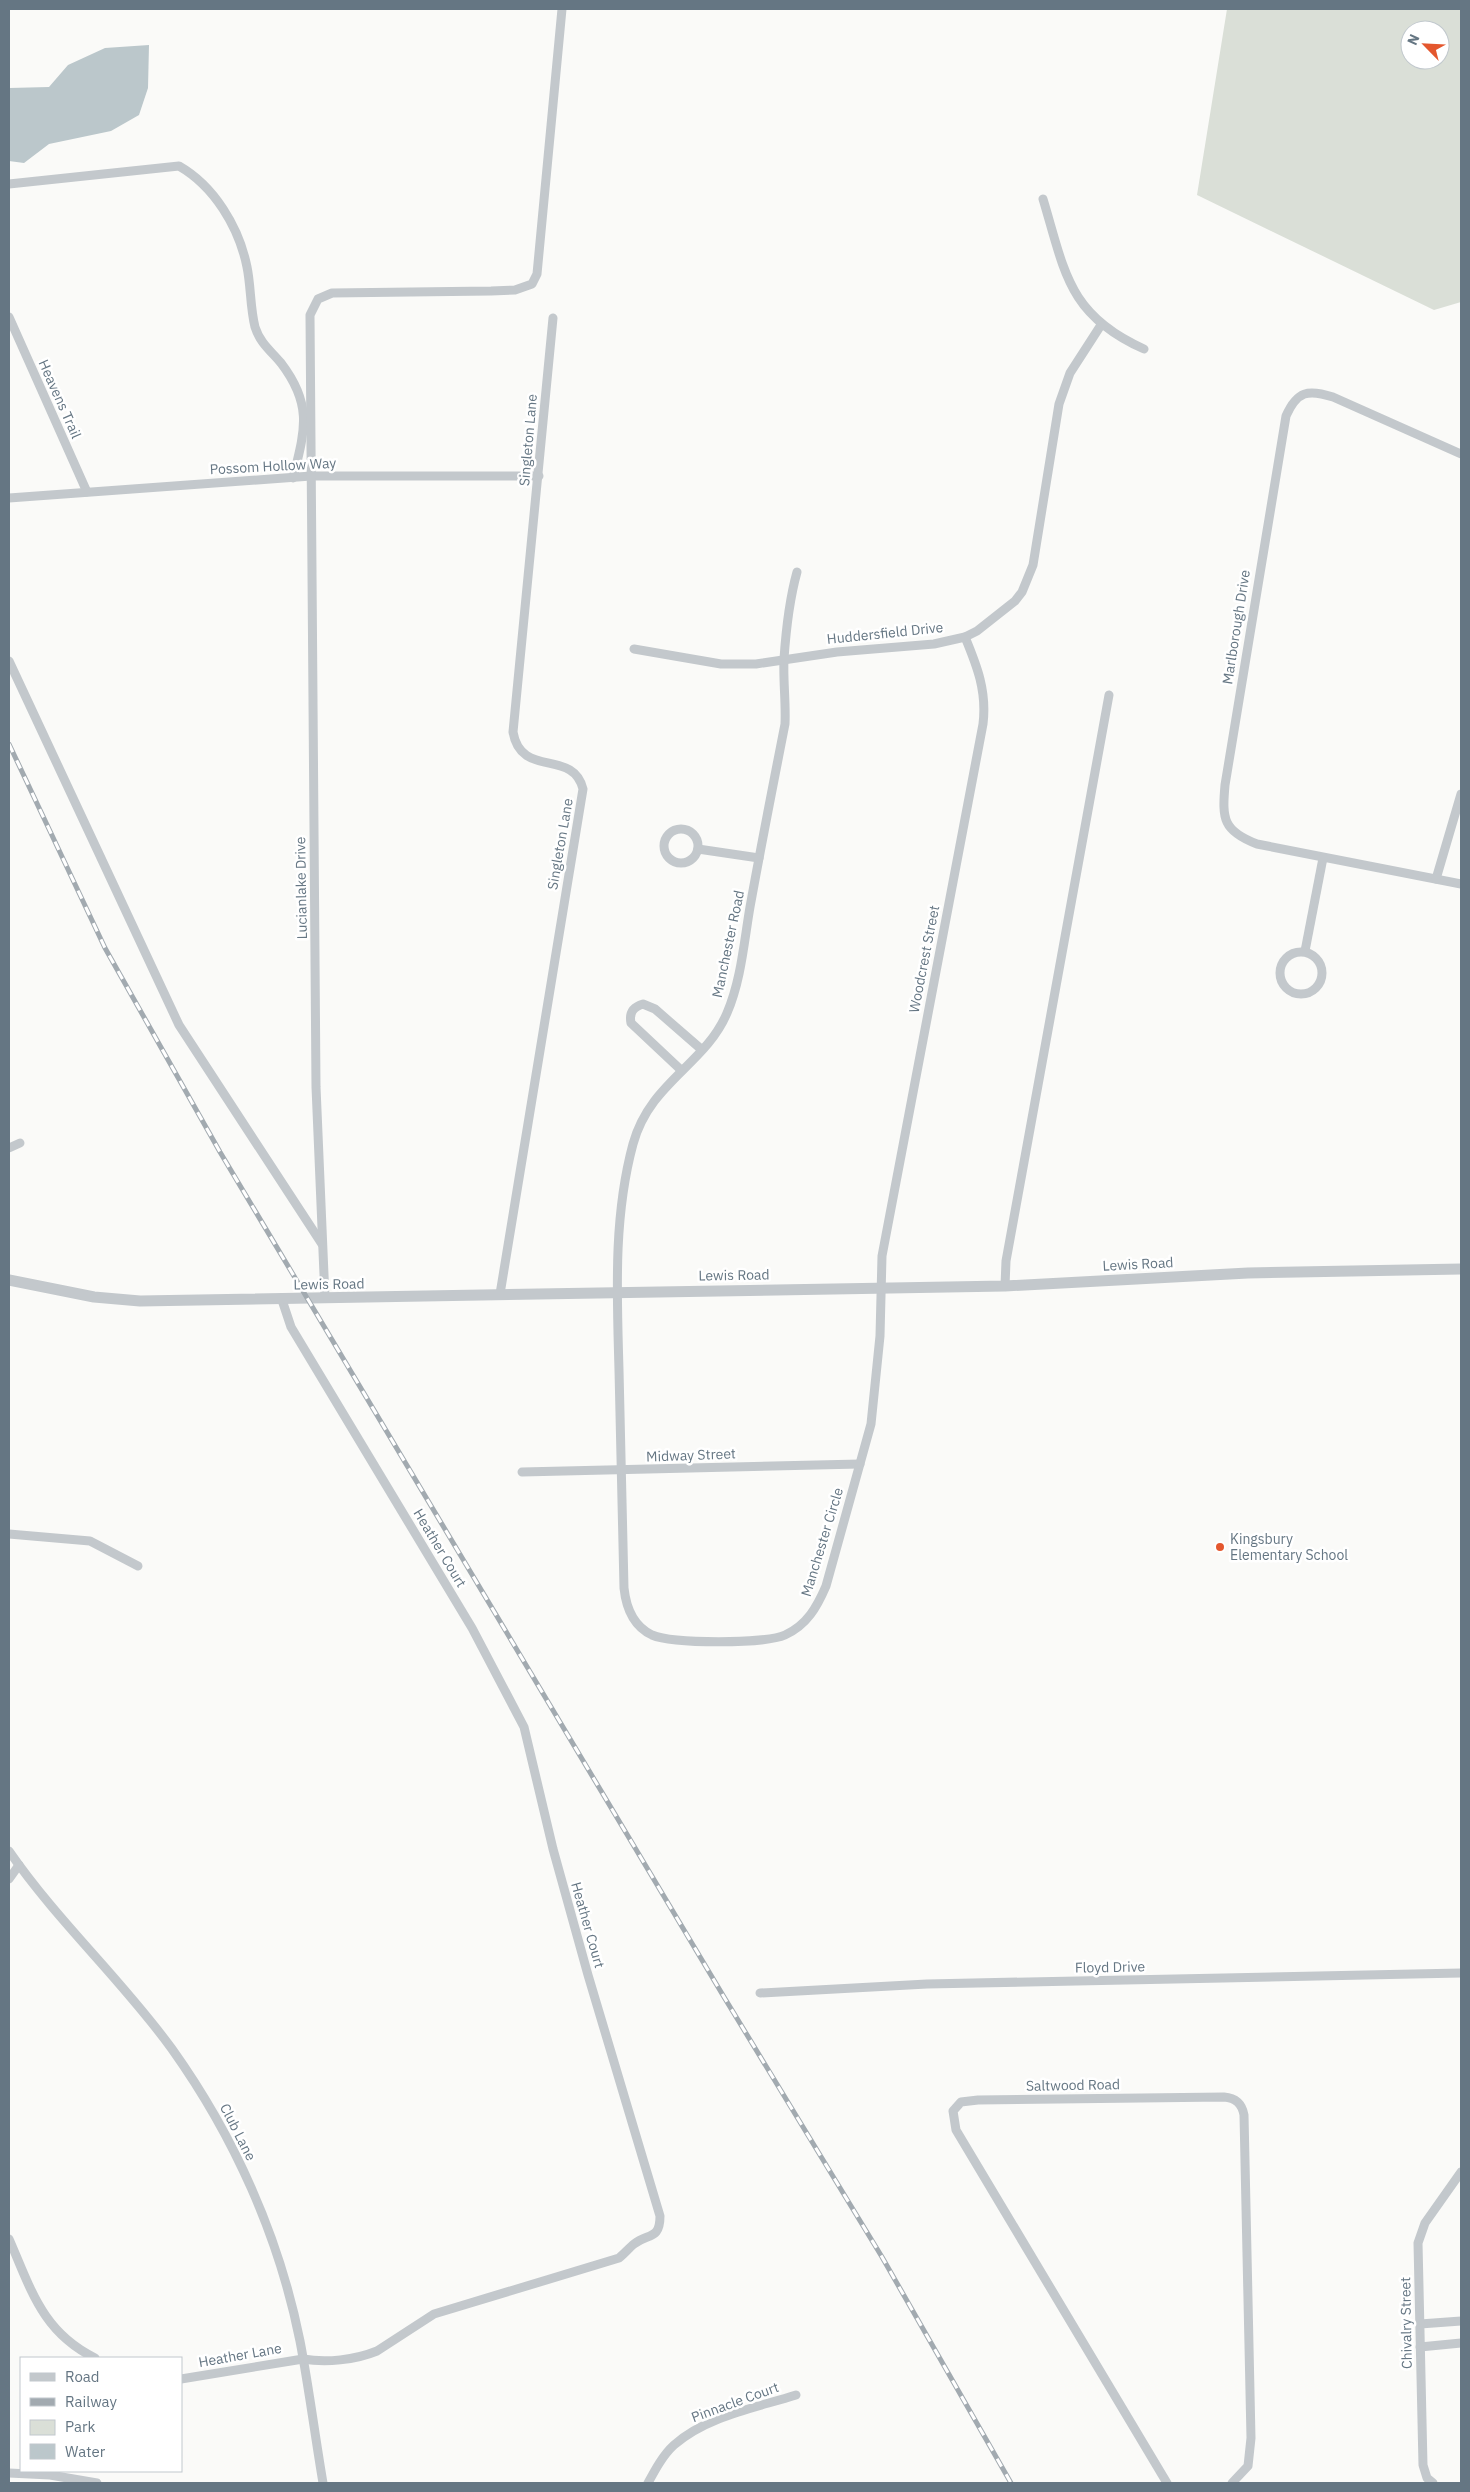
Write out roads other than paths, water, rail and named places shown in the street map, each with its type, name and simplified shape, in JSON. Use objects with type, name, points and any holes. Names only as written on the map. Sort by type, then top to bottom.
[{"type":"street","name":"Lucianlake Drive","points":[[325,1298],[316,1087],[310,315],[318,299],[332,293],[515,290],[532,284],[537,274],[562,9]]},
{"type":"street","points":[[9,184],[179,166],[211,191],[240,240],[248,267],[253,312],[260,339],[291,376],[300,393],[304,412],[303,439],[293,478]]},
{"type":"street","points":[[1043,199],[1063,266],[1074,292],[1085,308],[1101,325],[1144,348]]},
{"type":"street","name":"Heavens Trail","points":[[9,316],[87,492]]},
{"type":"street","name":"Singleton Lane","points":[[500,1294],[583,789],[581,782],[570,770],[531,760],[524,756],[514,743],[513,732],[553,318]]},
{"type":"street","name":"Huddersfield Drive","points":[[634,649],[721,664],[784,661],[828,652],[934,644],[965,636],[1006,610],[1022,592],[1033,565],[1062,396],[1070,373],[1101,325]]},
{"type":"street","name":"Marlborough Drive","points":[[1461,454],[1333,397],[1317,392],[1301,395],[1295,399],[1286,416],[1225,785],[1223,813],[1230,830],[1257,844],[1461,884]]},
{"type":"street","name":"Possom Hollow Way","points":[[9,498],[312,476],[539,476]]},
{"type":"street","name":"Manchester Road","points":[[617,1292],[618,1234],[622,1200],[633,1142],[653,1100],[713,1037],[728,1013],[739,969],[785,724],[784,661],[789,601],[797,572]]},
{"type":"street","name":"Woodcrest Street","points":[[880,1288],[882,1256],[983,724],[985,707],[983,683],[965,636]]},
{"type":"street","points":[[9,661],[179,1025],[322,1244]]},
{"type":"street","points":[[1005,1286],[1006,1261],[1108,695]]},
{"type":"street","points":[[1436,880],[1461,794]]},
{"type":"street","points":[[698,849],[759,858]]},
{"type":"street","points":[[1305,952],[1323,858]]},
{"type":"street","points":[[1305,952],[1318,959],[1322,976],[1313,990],[1296,993],[1282,982],[1281,965],[1293,953],[1305,952]]},
{"type":"street","points":[[681,1070],[632,1024],[632,1012],[635,1007],[643,1004],[648,1005],[701,1049]]},
{"type":"street","points":[[9,1148],[20,1143]]},
{"type":"street","name":"Lewis Road","points":[[9,1280],[94,1297],[140,1301],[282,1300],[500,1294],[1005,1286],[1248,1273],[1461,1269]]},
{"type":"street","name":"Manchester Circle","points":[[617,1292],[624,1588],[630,1615],[652,1635],[676,1640],[770,1640],[786,1634],[799,1626],[818,1606],[826,1586],[871,1424],[880,1336],[880,1288]]},
{"type":"street","name":"Heather Court","points":[[282,1300],[290,1327],[472,1628],[524,1727],[553,1849],[588,1975],[660,2216],[660,2225],[654,2235],[636,2242],[619,2258],[434,2314],[367,2356],[318,2362],[303,2359]]},
{"type":"street","name":"Midway Street","points":[[522,1472],[860,1464]]},
{"type":"street","points":[[9,1534],[90,1541],[138,1566]]},
{"type":"street","name":"Club Lane","points":[[9,1851],[45,1902],[150,2019],[213,2112],[233,2148],[265,2222],[289,2295],[303,2359],[323,2483]]},
{"type":"street","points":[[9,1879],[19,1865]]},
{"type":"street","name":"Floyd Drive","points":[[760,1993],[927,1984],[1461,1973]]},
{"type":"street","name":"Saltwood Road","points":[[1167,2483],[956,2130],[953,2111],[961,2102],[978,2100],[1224,2097],[1240,2104],[1244,2115],[1251,2438],[1248,2466],[1232,2483]]},
{"type":"street","name":"Chivalry Street","points":[[1433,2483],[1428,2478],[1423,2465],[1418,2243],[1425,2223],[1461,2172]]},
{"type":"street","points":[[9,2238],[28,2283],[54,2328],[76,2349],[93,2357]]},
{"type":"street","points":[[1420,2324],[1461,2321]]},
{"type":"street","points":[[1420,2346],[1461,2343]]},
{"type":"street","name":"Heather Lane","points":[[182,2379],[303,2359]]},
{"type":"street","name":"Pinnacle Court","points":[[648,2483],[673,2446],[690,2433],[710,2422],[796,2395]]},
{"type":"street","points":[[9,2473],[50,2475],[97,2483]]},
{"type":"water","points":[[149,45],[148,88],[139,115],[111,131],[49,144],[24,163],[9,161],[9,88],[49,87],[68,65],[105,48]]},
{"type":"railway","points":[[9,744],[105,948],[220,1152],[724,1997],[882,2257],[1011,2483]]},
{"type":"place","name":"Kingsbury Elementary School","points":[[1220,1547]]}]
